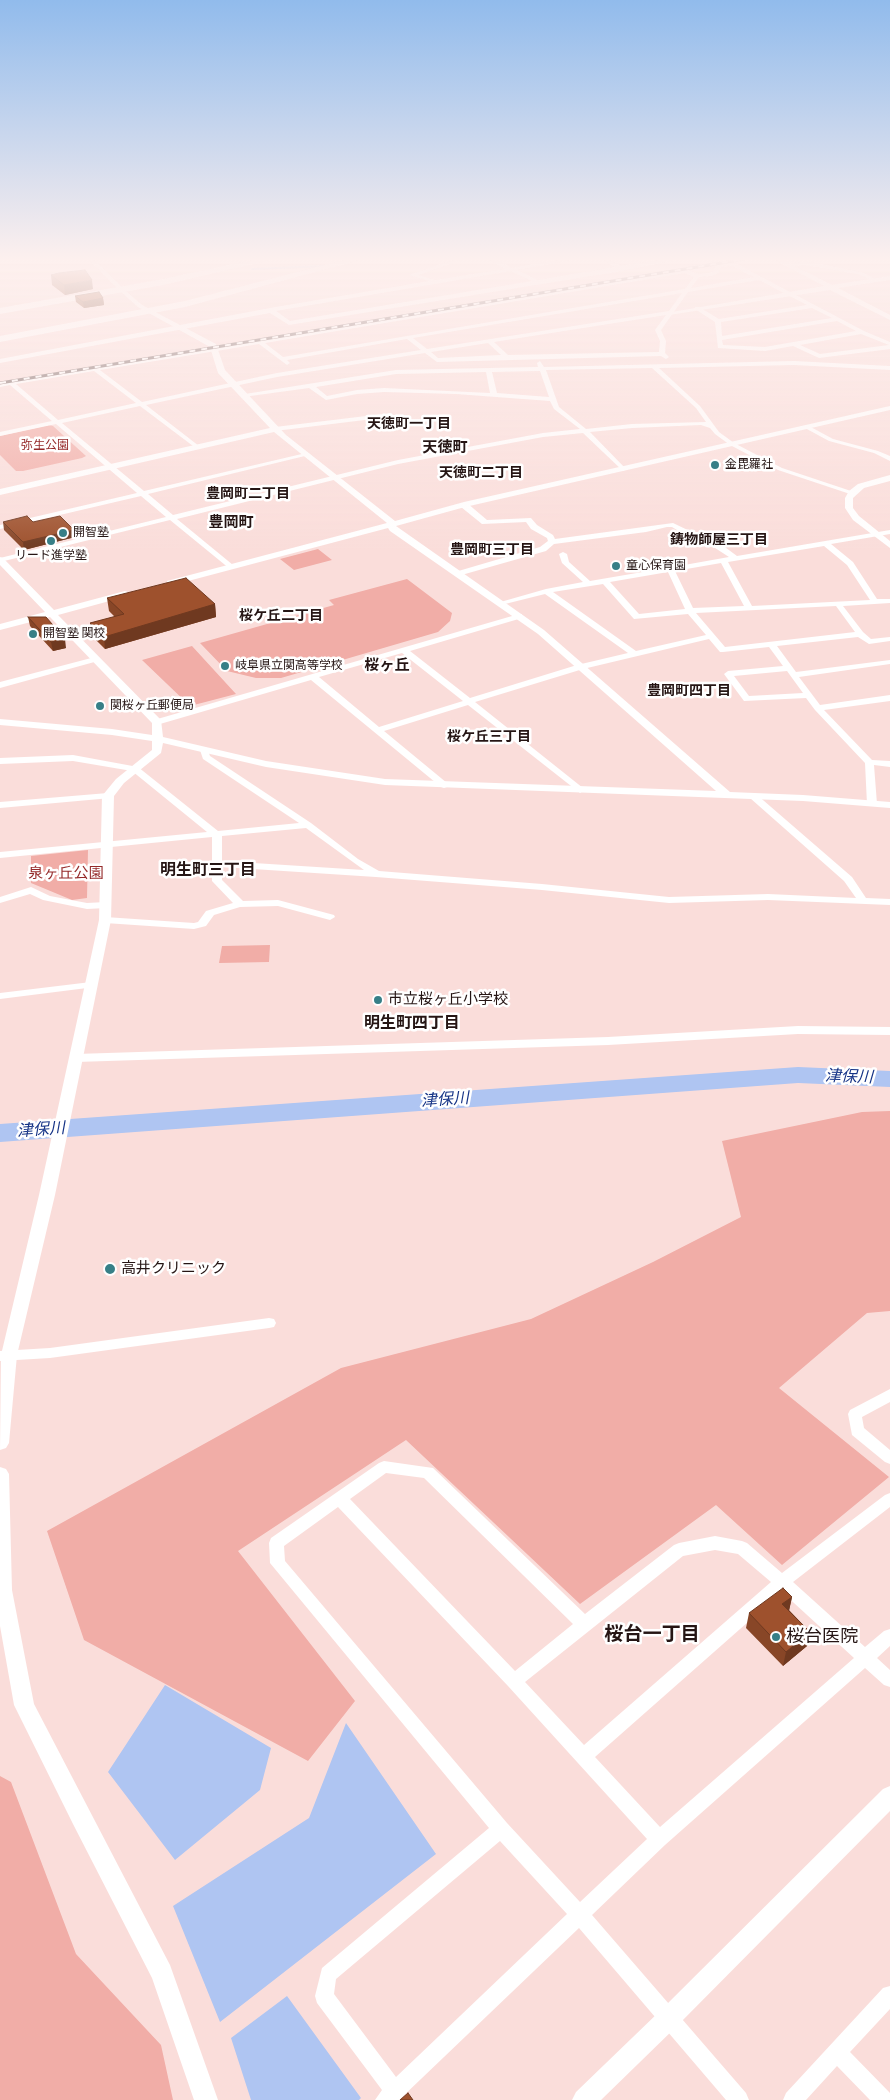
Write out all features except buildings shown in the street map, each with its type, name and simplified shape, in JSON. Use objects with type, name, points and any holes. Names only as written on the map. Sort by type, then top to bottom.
[{"type":"street","points":[[0,361],[26,356]]},
{"type":"street","points":[[0,380],[154,356]]},
{"type":"street","points":[[0,385],[164,356]]},
{"type":"street","points":[[215,356],[221,371],[275,429],[390,520],[393,528],[541,632],[727,795]]},
{"type":"street","points":[[277,356],[298,372]]},
{"type":"street","points":[[281,359],[298,356]]},
{"type":"street","points":[[0,434],[233,384],[401,356]]},
{"type":"street","points":[[432,356],[437,360],[579,356]]},
{"type":"street","points":[[665,356],[681,365]]},
{"type":"street","points":[[538,357],[556,408],[584,431],[622,469]]},
{"type":"street","points":[[382,359],[396,372]]},
{"type":"street","points":[[244,396],[396,372],[794,363],[890,368]]},
{"type":"street","points":[[653,366],[698,407],[710,426],[732,444],[780,469],[852,493]]},
{"type":"street","points":[[95,369],[197,447]]},
{"type":"street","points":[[490,370],[494,395]]},
{"type":"street","points":[[11,383],[230,567]]},
{"type":"street","points":[[310,386],[326,398],[357,392],[384,390],[552,399]]},
{"type":"street","points":[[165,584],[464,505],[890,408]]},
{"type":"street","points":[[0,492],[275,429],[382,415],[391,415],[395,420]]},
{"type":"street","points":[[0,560],[398,462],[543,435],[632,426],[702,423],[710,426]]},
{"type":"street","points":[[807,427],[838,442],[876,452],[890,460]]},
{"type":"street","points":[[876,452],[890,449]]},
{"type":"street","points":[[0,527],[306,455]]},
{"type":"street","points":[[890,478],[861,486],[849,498],[849,508],[856,518],[890,545]]},
{"type":"street","points":[[464,505],[485,522],[528,520],[550,537],[552,542]]},
{"type":"street","points":[[458,574],[543,549],[552,542],[673,525],[693,536],[723,548],[735,558]]},
{"type":"street","points":[[501,604],[546,591],[604,580],[890,532]]},
{"type":"street","points":[[825,543],[850,564],[875,602]]},
{"type":"street","points":[[564,554],[566,563],[588,583]]},
{"type":"street","points":[[0,560],[158,722],[156,751],[120,781],[108,796],[105,920],[48,1195],[4,1355],[0,1443]]},
{"type":"street","points":[[722,560],[749,608]]},
{"type":"street","points":[[670,568],[690,611],[723,650],[860,634]]},
{"type":"street","points":[[604,580],[638,617],[690,611],[890,601]]},
{"type":"street","points":[[0,627],[136,591]]},
{"type":"street","points":[[546,591],[633,653]]},
{"type":"street","points":[[838,604],[860,634],[869,642],[890,639]]},
{"type":"street","points":[[158,722],[519,616]]},
{"type":"street","points":[[378,730],[580,666],[710,636]]},
{"type":"street","points":[[772,645],[818,708],[869,762],[872,804]]},
{"type":"street","points":[[404,650],[580,790]]},
{"type":"street","points":[[0,685],[95,658]]},
{"type":"street","points":[[808,695],[747,699],[728,674],[792,672],[890,662]]},
{"type":"street","points":[[312,677],[444,786]]},
{"type":"street","points":[[818,708],[890,698]]},
{"type":"street","points":[[0,722],[76,728],[158,739],[266,764],[385,782],[444,786],[803,798],[890,806]]},
{"type":"street","points":[[204,750],[206,757],[308,825],[355,861],[378,874]]},
{"type":"street","points":[[0,761],[73,758],[135,769],[217,835]]},
{"type":"street","points":[[869,762],[890,764]]},
{"type":"street","points":[[0,805],[108,796]]},
{"type":"street","points":[[753,796],[848,879],[863,902]]},
{"type":"street","points":[[0,856],[308,825]]},
{"type":"street","points":[[217,835],[217,882],[240,904]]},
{"type":"street","points":[[217,864],[532,886],[669,900],[768,897],[890,902]]},
{"type":"street","points":[[0,900],[32,890],[47,898],[87,906],[106,905]]},
{"type":"street","points":[[105,920],[194,926],[202,924],[210,913],[217,910],[240,904],[278,903],[330,917]]},
{"type":"street","points":[[0,996],[91,984]]},
{"type":"street","points":[[75,1063],[608,1041],[798,1030],[890,1031]]},
{"type":"street","points":[[4,1355],[50,1353],[269,1323]]},
{"type":"street","points":[[890,1395],[855,1414],[857,1431],[890,1458]]},
{"type":"street","points":[[584,1624],[428,1472],[384,1467],[276,1543],[278,1563],[502,1829],[580,1915],[739,2100]]},
{"type":"street","points":[[0,1474],[3,1590],[24,1705],[162,1973],[206,2100]]},
{"type":"street","points":[[339,1498],[514,1681],[659,1839]]},
{"type":"street","points":[[584,1756],[782,1582],[890,1499]]},
{"type":"street","points":[[514,1681],[679,1550],[715,1543],[742,1548],[890,1680]]},
{"type":"street","points":[[502,1829],[328,1974],[324,1996],[390,2096],[659,1839],[890,1636]]},
{"type":"street","points":[[584,2100],[669,2018],[890,1796]]},
{"type":"street","points":[[793,2100],[890,1995]]},
{"type":"street","points":[[838,2053],[883,2100]]},
{"type":"green space","name":"弥生公園","points":[[49,425],[53,426],[86,456],[16,471],[0,455],[0,436]]},
{"type":"green space","points":[[318,549],[332,560],[294,570],[280,559]]},
{"type":"green space","points":[[407,579],[452,613],[450,621],[438,632],[281,678],[256,678],[227,671],[200,643],[334,605],[329,600]]},
{"type":"green space","points":[[192,646],[236,694],[190,706],[142,660]]},
{"type":"green space","name":"泉ヶ丘公園","points":[[88,850],[87,898],[72,900],[31,883],[31,856]]},
{"type":"green space","points":[[270,945],[269,962],[219,963],[222,946]]},
{"type":"green space","points":[[890,1111],[890,1311],[867,1313],[779,1388],[889,1477],[782,1565],[716,1505],[580,1604],[406,1440],[238,1551],[355,1701],[308,1761],[84,1640],[47,1531],[341,1368],[531,1319],[653,1262],[741,1217],[722,1141],[862,1112]]},
{"type":"green space","points":[[0,1776],[11,1782],[76,1954],[161,2045],[173,2100],[0,2100]]},
{"type":"water","points":[[165,1685],[271,1748],[260,1790],[175,1860],[108,1772]]},
{"type":"water","points":[[346,1723],[436,1854],[220,2022],[173,1906],[309,1818]]},
{"type":"water","points":[[287,1996],[361,2098],[359,2100],[251,2100],[231,2038]]},
{"type":"waterway","name":"津保川","points":[[0,1133],[798,1075],[890,1079]]},
{"type":"railway","points":[[0,383],[162,356]]},
{"type":"place","name":"金毘羅社","points":[[715,465]]},
{"type":"place","name":"開智塾","points":[[63,533]]},
{"type":"place","name":"リード進学塾","points":[[51,541]]},
{"type":"place","name":"童心保育園","points":[[616,566]]},
{"type":"place","name":"開智塾 関校","points":[[33,634]]},
{"type":"place","name":"岐阜県立関高等学校","points":[[225,666]]},
{"type":"place","name":"関桜ヶ丘郵便局","points":[[100,706]]},
{"type":"place","name":"市立桜ヶ丘小学校","points":[[378,1000]]},
{"type":"place","name":"高井クリニック","points":[[110,1269]]},
{"type":"place","name":"桜台医院","points":[[776,1637]]},
{"type":"district","name":"天徳町一丁目","points":[[409,424]]},
{"type":"district","name":"天徳町","points":[[445,448]]},
{"type":"district","name":"天徳町二丁目","points":[[481,473]]},
{"type":"district","name":"豊岡町二丁目","points":[[248,494]]},
{"type":"district","name":"豊岡町","points":[[231,523]]},
{"type":"district","name":"鋳物師屋三丁目","points":[[719,540]]},
{"type":"district","name":"豊岡町三丁目","points":[[492,550]]},
{"type":"district","name":"桜ケ丘二丁目","points":[[281,616]]},
{"type":"district","name":"桜ヶ丘","points":[[387,666]]},
{"type":"district","name":"豊岡町四丁目","points":[[689,691]]},
{"type":"district","name":"桜ケ丘三丁目","points":[[489,737]]},
{"type":"district","name":"明生町三丁目","points":[[208,871]]},
{"type":"district","name":"明生町四丁目","points":[[412,1024]]},
{"type":"district","name":"桜台一丁目","points":[[652,1635]]}]
